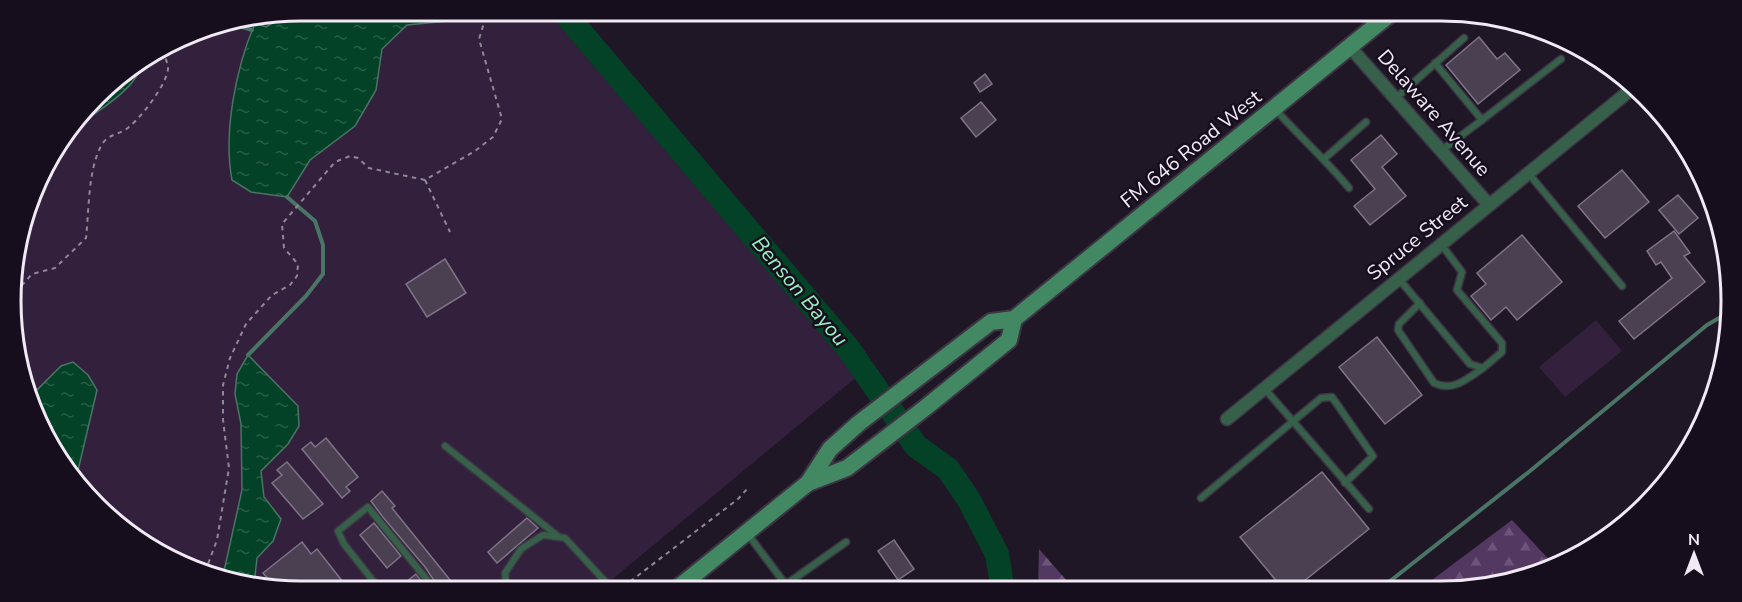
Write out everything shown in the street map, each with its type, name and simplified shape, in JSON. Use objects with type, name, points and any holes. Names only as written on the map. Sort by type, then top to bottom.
[{"type":"main road","name":"FM 646 Road West","points":[[808,483],[830,449],[859,423],[991,322],[1014,319],[1382,21]]},
{"type":"main road","name":"FM 646 Road West","points":[[686,581],[808,483],[847,468],[925,408],[1010,340],[1014,319]]},
{"type":"street","name":"Delaware Avenue","points":[[1350,47],[1488,205]]},
{"type":"street","name":"Spruce Street","points":[[1227,419],[1628,92]]},
{"type":"lane","points":[[1395,99],[1464,38]]},
{"type":"lane","points":[[1441,151],[1561,59]]},
{"type":"lane","points":[[1435,63],[1482,120]]},
{"type":"lane","points":[[1274,108],[1307,144],[1325,158],[1349,188]]},
{"type":"lane","points":[[1325,158],[1366,122]]},
{"type":"lane","points":[[1528,173],[1623,286]]},
{"type":"lane","points":[[1420,303],[1398,324],[1398,330],[1434,383],[1442,387],[1456,386],[1502,352],[1502,343],[1457,290],[1462,272],[1441,244]]},
{"type":"lane","points":[[1398,279],[1470,364],[1483,368]]},
{"type":"lane","points":[[1264,388],[1369,510]]},
{"type":"lane","points":[[1201,498],[1294,423],[1321,398],[1332,397],[1373,456],[1346,483]]},
{"type":"lane","points":[[445,446],[559,537]]},
{"type":"lane","points":[[373,581],[344,544],[338,531],[368,507],[428,581]]},
{"type":"lane","points":[[746,533],[782,581]]},
{"type":"lane","points":[[506,581],[505,573],[521,549],[543,536],[565,538],[605,581]]},
{"type":"lane","points":[[791,581],[846,542]]},
{"type":"path","points":[[208,565],[217,540],[229,468],[223,420],[223,385],[230,358],[246,324],[272,295],[290,285],[297,276],[298,264],[284,248],[281,235],[282,224],[335,162],[350,156],[358,158],[369,168],[425,180],[475,151],[493,137],[502,119],[480,39],[485,21]]},
{"type":"path","points":[[22,285],[32,274],[55,268],[86,238],[92,171],[100,148],[106,137],[127,129],[153,101],[165,82],[168,67],[165,57]]},
{"type":"path","points":[[425,180],[450,232]]},
{"type":"path","points":[[632,581],[738,499],[748,488]]},
{"type":"shaded area","points":[[566,21],[864,371],[610,581],[264,579],[211,566],[177,552],[145,534],[116,512],[90,486],[68,457],[50,425],[36,391],[23,338],[21,301],[23,264],[26,246],[42,194],[68,145],[90,116],[116,90],[145,68],[194,42],[246,26],[264,23]]},
{"type":"shaded area","points":[[1596,320],[1622,351],[1565,397],[1539,367]]},
{"type":"green space","points":[[1512,520],[1549,560],[1496,576],[1431,581]]},
{"type":"green space","points":[[1039,549],[1067,581],[1038,581]]},
{"type":"water","points":[[301,21],[448,21],[407,25],[382,49],[376,90],[355,126],[310,160],[287,197],[251,192],[232,180],[230,121],[237,80],[254,25],[266,27],[274,22]]},
{"type":"water","points":[[139,73],[134,81],[109,104],[88,119],[116,90]]},
{"type":"water","points":[[248,355],[298,406],[299,426],[288,444],[261,471],[264,497],[281,519],[273,541],[257,558],[255,577],[224,570],[242,490],[241,424],[235,394],[237,374]]},
{"type":"water","points":[[73,362],[88,375],[97,390],[78,470],[50,425],[36,391],[61,366]]},
{"type":"building","points":[[1479,37],[1497,59],[1505,53],[1520,70],[1478,104],[1446,65]]},
{"type":"building","points":[[985,74],[992,84],[980,92],[974,83]]},
{"type":"building","points":[[981,102],[996,120],[976,137],[961,118]]},
{"type":"building","points":[[1381,135],[1397,154],[1382,167],[1406,196],[1370,225],[1354,206],[1375,189],[1351,160]]},
{"type":"building","points":[[1622,170],[1649,202],[1605,238],[1578,206]]},
{"type":"building","points":[[1678,195],[1698,218],[1679,234],[1659,210]]},
{"type":"building","points":[[1674,231],[1690,253],[1684,256],[1705,282],[1634,339],[1619,321],[1672,278],[1661,262],[1656,265],[1647,251]]},
{"type":"building","points":[[1522,235],[1562,282],[1517,320],[1506,307],[1491,320],[1471,296],[1486,284],[1477,273]]},
{"type":"building","points":[[445,259],[466,293],[427,317],[406,284]]},
{"type":"building","points":[[1377,337],[1422,395],[1385,424],[1339,367]]},
{"type":"building","points":[[326,438],[358,477],[346,487],[350,491],[342,498],[302,449],[311,442],[315,447]]},
{"type":"building","points":[[287,462],[323,504],[303,519],[272,483],[282,475],[277,470]]},
{"type":"building","points":[[1322,472],[1369,529],[1304,581],[1276,581],[1240,537]]},
{"type":"building","points":[[382,491],[395,506],[392,508],[451,581],[434,581],[371,501]]},
{"type":"building","points":[[527,518],[538,528],[497,563],[488,552]]},
{"type":"building","points":[[374,523],[401,556],[387,568],[360,535]]},
{"type":"building","points":[[894,540],[914,569],[898,580],[878,551]]},
{"type":"building","points":[[302,542],[311,554],[317,549],[342,581],[268,579],[263,573]]},
{"type":"building","points":[[416,574],[421,581],[407,581]]},
{"type":"waterway","name":"Benson Bayou","points":[[571,21],[848,348],[916,446],[948,469],[969,500],[997,554],[1002,581]]},
{"type":"waterway","points":[[243,27],[252,30]]},
{"type":"waterway","points":[[248,355],[306,296],[323,274],[323,245],[315,221],[287,197]]},
{"type":"waterway","points":[[1390,581],[1530,471],[1707,325],[1720,317]]}]
